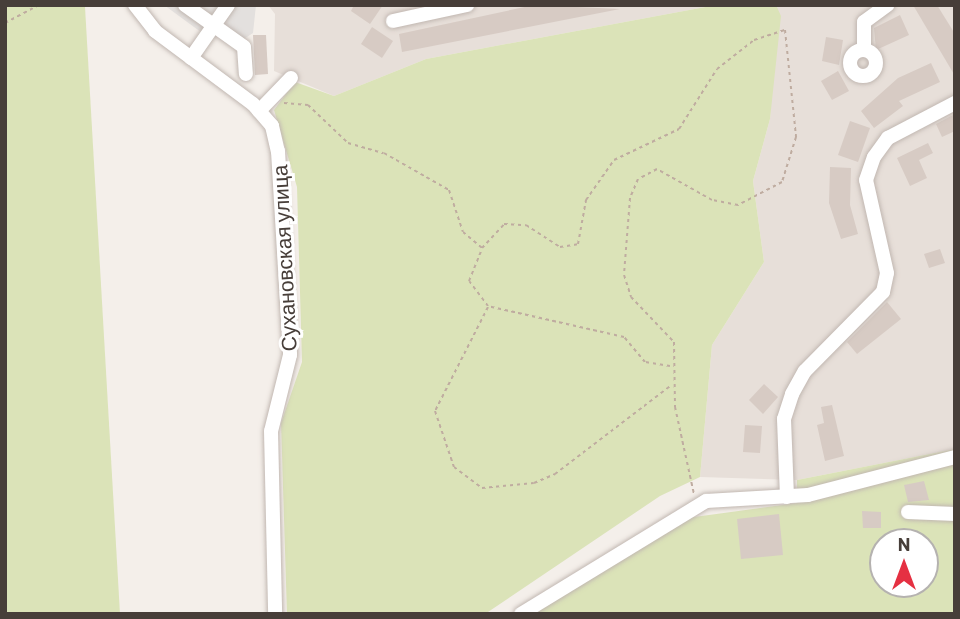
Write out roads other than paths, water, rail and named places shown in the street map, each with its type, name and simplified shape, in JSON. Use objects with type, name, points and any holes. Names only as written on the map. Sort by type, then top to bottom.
[{"type":"street","name":"Сухановская улица","points":[[135,5],[191,58],[265,106],[278,151],[290,355],[271,431],[275,614]]},
{"type":"street","points":[[191,58],[228,5]]},
{"type":"street","points":[[864,50],[864,22],[887,5]]},
{"type":"street","points":[[188,6],[244,47],[246,74]]},
{"type":"street","points":[[393,21],[457,6]]},
{"type":"street","points":[[265,106],[291,78]]},
{"type":"street","points":[[788,498],[784,419],[792,394],[805,371],[883,292],[887,273],[866,180],[874,156],[888,138],[955,103]]},
{"type":"street","points":[[521,614],[695,506],[788,498],[955,457]]},
{"type":"street","points":[[908,512],[955,514]]}]
